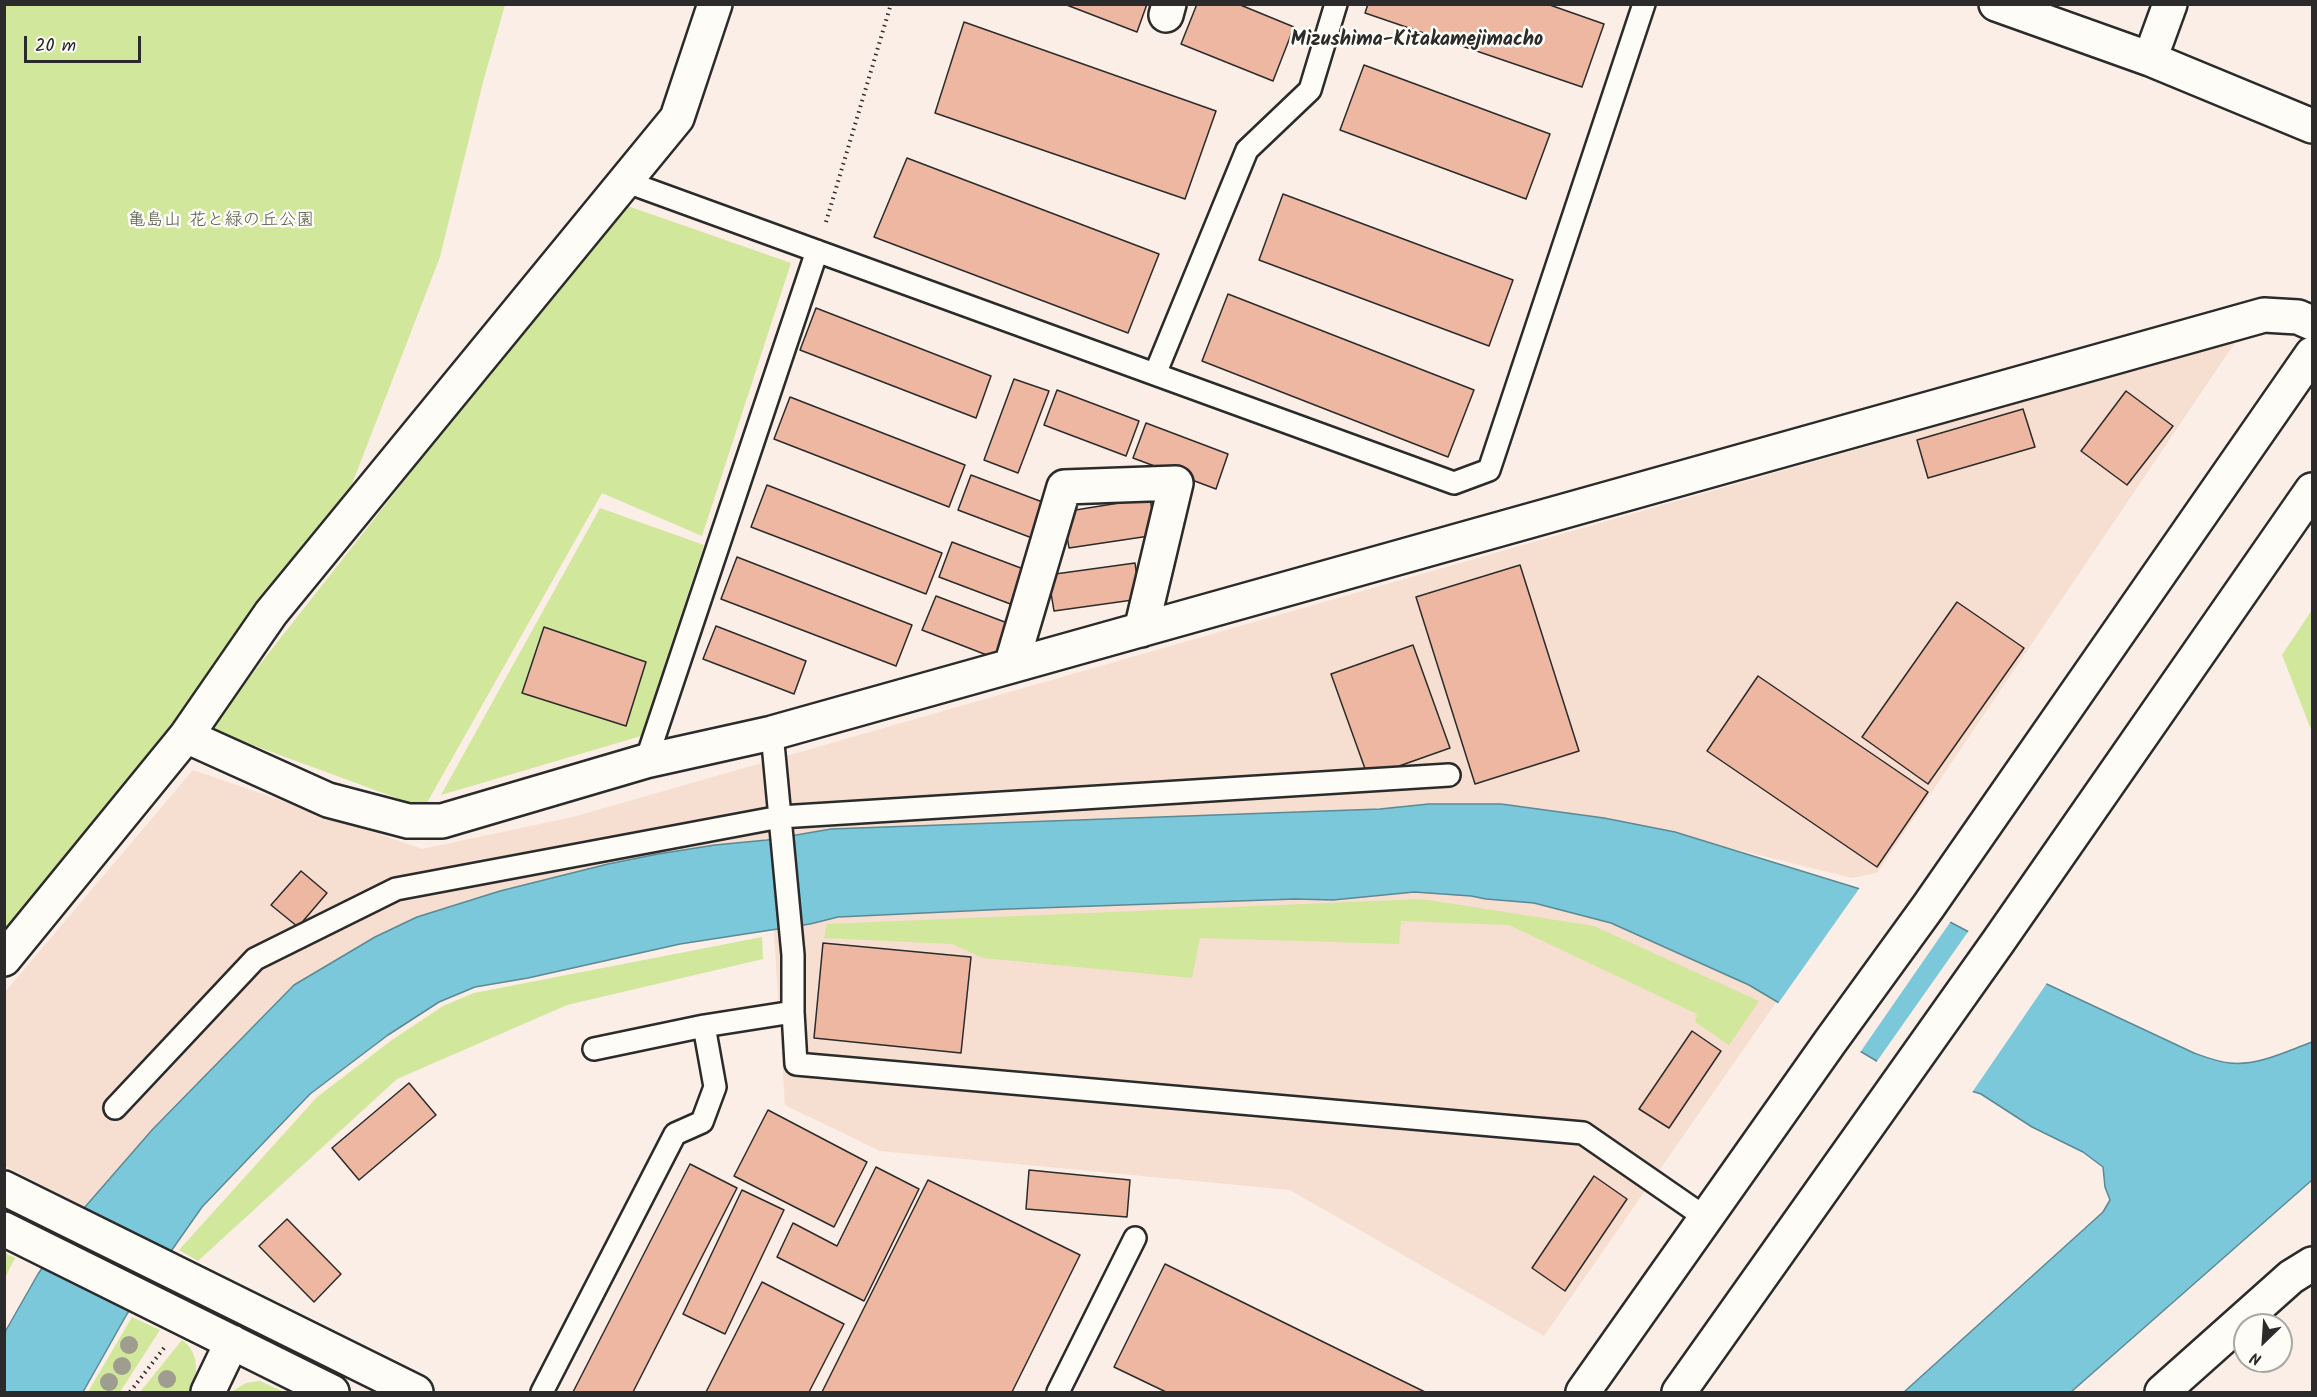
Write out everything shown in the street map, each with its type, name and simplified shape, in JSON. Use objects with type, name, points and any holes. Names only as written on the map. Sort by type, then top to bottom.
[{"type":"street","points":[[4,959],[186,736],[271,613],[627,182],[677,118],[715,4]]},
{"type":"street","points":[[1995,4],[2151,58],[2313,126]]},
{"type":"street","points":[[2151,58],[2170,4]]},
{"type":"street","points":[[186,736],[328,800],[408,820],[442,821],[646,761],[772,733],[2264,315],[2298,317],[2313,323]]},
{"type":"street","points":[[1583,1392],[1928,907],[2313,354]]},
{"type":"street","points":[[1011,666],[1064,487],[1176,483],[1141,630]]},
{"type":"street","points":[[1679,1392],[1998,942],[2313,490]]},
{"type":"street","points":[[4,1188],[416,1392]]},
{"type":"street","points":[[4,1229],[332,1392]]},
{"type":"street","points":[[2162,1392],[2291,1277],[2313,1264]]},
{"type":"street","points":[[208,1392],[232,1342]]},
{"type":"lane","points":[[1155,374],[1247,150],[1310,90],[1336,4]]},
{"type":"lane","points":[[627,182],[1454,483],[1490,470],[1644,4]]},
{"type":"lane","points":[[646,761],[817,251]]},
{"type":"lane","points":[[772,733],[793,955],[796,1064],[1583,1133],[1706,1218]]},
{"type":"lane","points":[[115,1108],[255,959],[396,889],[781,822],[1449,775]]},
{"type":"lane","points":[[594,1049],[704,1026],[793,1012]]},
{"type":"lane","points":[[542,1392],[675,1134],[702,1122],[715,1087],[704,1026]]},
{"type":"lane","points":[[1062,1391],[1135,1238]]},
{"type":"path","points":[[817,251],[891,4]]},
{"type":"path","points":[[130,1392],[165,1347]]},
{"type":"shaded area","points":[[2236,341],[1877,873],[1852,878],[1642,826],[1625,929],[1749,985],[1777,1001],[1544,1336],[1290,1190],[880,1151],[785,1105],[768,840],[608,864],[417,917],[375,937],[294,985],[152,1130],[85,1207],[5,1166],[5,992],[193,770],[422,849],[573,817]]},
{"type":"green space","name":"亀島山 花と緑の丘公園","points":[[5,5],[505,5],[483,82],[440,257],[347,497],[292,588],[5,930]]},
{"type":"green space","points":[[622,204],[791,263],[702,536],[602,493],[424,808],[209,729]]},
{"type":"green space","points":[[600,508],[704,545],[641,736],[441,795]]},
{"type":"green space","points":[[2312,610],[2312,732],[2282,655]]},
{"type":"green space","points":[[1422,899],[1594,926],[1759,1001],[1729,1045],[1695,1022],[1697,1014],[1509,925],[1401,921],[1399,944],[1200,938],[1192,978],[983,958],[952,944],[824,938],[827,924]]},
{"type":"green space","points":[[762,937],[763,959],[567,1005],[397,1079],[198,1261],[179,1250],[317,1097],[392,1040],[443,1006],[474,993]]},
{"type":"green space","points":[[5,1253],[15,1258],[5,1278]]},
{"type":"green space","points":[[132,1317],[160,1330],[120,1392],[88,1392]]},
{"type":"green space","points":[[182,1340],[195,1357],[196,1371],[191,1392],[140,1392]]},
{"type":"green space","points":[[260,1381],[284,1392],[231,1392],[246,1383]]},
{"type":"water","points":[[1429,804],[1501,804],[1604,818],[1675,832],[1860,889],[1950,922],[1969,932],[2036,979],[2194,1053],[2216,1060],[2230,1063],[2251,1062],[2312,1042],[2312,1180],[2071,1392],[1904,1392],[2103,1212],[2110,1200],[2105,1187],[2103,1167],[2083,1152],[2032,1127],[1981,1094],[1880,1063],[1749,985],[1611,923],[1534,903],[1414,892],[1333,900],[1295,899],[838,917],[810,924],[680,944],[528,978],[475,987],[439,1002],[388,1035],[310,1094],[202,1207],[127,1314],[83,1392],[5,1392],[5,1332],[38,1274],[85,1207],[152,1130],[294,985],[375,937],[417,917],[500,891],[608,864],[715,845],[767,840],[831,829],[1380,809]]},
{"type":"pier","points":[[1861,886],[1951,921],[1859,1054],[1777,1005]]},
{"type":"pier","points":[[1970,929],[2037,976],[2049,980],[1971,1094],[1875,1064]]},
{"type":"building","points":[[1064,4],[1147,4],[1137,32]]},
{"type":"building","points":[[1197,4],[1238,4],[1294,27],[1273,81],[1181,44]]},
{"type":"building","points":[[1368,4],[1547,4],[1604,24],[1582,87],[1365,13]]},
{"type":"building","points":[[964,22],[1216,111],[1185,199],[935,113]]},
{"type":"building","points":[[1364,65],[1550,134],[1526,199],[1340,130]]},
{"type":"building","points":[[907,158],[1159,254],[1128,333],[874,237]]},
{"type":"building","points":[[1283,194],[1513,280],[1489,346],[1259,260]]},
{"type":"building","points":[[1228,294],[1474,390],[1448,457],[1202,361]]},
{"type":"building","points":[[816,308],[991,376],[976,418],[800,350]]},
{"type":"building","points":[[1014,379],[1049,391],[1018,473],[984,460]]},
{"type":"building","points":[[1057,390],[1139,421],[1126,456],[1044,425]]},
{"type":"building","points":[[2126,391],[2173,426],[2127,485],[2081,451]]},
{"type":"building","points":[[790,397],[965,465],[949,507],[774,439]]},
{"type":"building","points":[[2023,409],[2035,447],[1928,478],[1917,440]]},
{"type":"building","points":[[1146,423],[1228,454],[1216,489],[1133,458]]},
{"type":"building","points":[[971,475],[1053,506],[1040,541],[958,510]]},
{"type":"building","points":[[767,485],[942,553],[926,594],[751,527]]},
{"type":"building","points":[[1150,498],[1156,535],[1069,548],[1063,512]]},
{"type":"building","points":[[952,542],[1034,573],[1021,608],[939,577]]},
{"type":"building","points":[[737,557],[912,625],[896,666],[721,599]]},
{"type":"building","points":[[1135,563],[1140,599],[1054,611],[1048,575]]},
{"type":"building","points":[[1520,565],[1579,751],[1475,784],[1416,597]]},
{"type":"building","points":[[936,596],[1018,627],[1005,662],[922,630]]},
{"type":"building","points":[[1957,602],[2024,648],[1928,784],[1862,737]]},
{"type":"building","points":[[716,626],[806,661],[794,694],[703,659]]},
{"type":"building","points":[[544,627],[646,662],[626,726],[522,693]]},
{"type":"building","points":[[1413,645],[1450,748],[1368,777],[1331,674]]},
{"type":"building","points":[[1758,676],[1928,792],[1877,867],[1707,751]]},
{"type":"building","points":[[301,871],[327,893],[298,927],[271,905]]},
{"type":"building","points":[[823,943],[971,957],[961,1053],[814,1038]]},
{"type":"building","points":[[1692,1031],[1721,1051],[1669,1128],[1639,1109]]},
{"type":"building","points":[[409,1083],[436,1115],[359,1180],[332,1148]]},
{"type":"building","points":[[768,1110],[867,1162],[834,1227],[734,1176]]},
{"type":"building","points":[[690,1164],[737,1188],[633,1392],[573,1392]]},
{"type":"building","points":[[876,1167],[919,1189],[864,1301],[777,1257],[793,1223],[837,1246]]},
{"type":"building","points":[[1029,1170],[1130,1180],[1127,1217],[1026,1209]]},
{"type":"building","points":[[1594,1176],[1627,1199],[1565,1291],[1532,1268]]},
{"type":"building","points":[[928,1180],[1080,1255],[1012,1392],[822,1392]]},
{"type":"building","points":[[742,1190],[784,1210],[725,1334],[683,1314]]},
{"type":"building","points":[[287,1219],[341,1274],[314,1302],[259,1246]]},
{"type":"building","points":[[1165,1264],[1425,1392],[1166,1392],[1114,1367]]},
{"type":"building","points":[[762,1282],[844,1324],[809,1392],[706,1392]]},
{"type":"district","name":"Mizushima-Kitakamejimacho","points":[[1417,42]]}]
